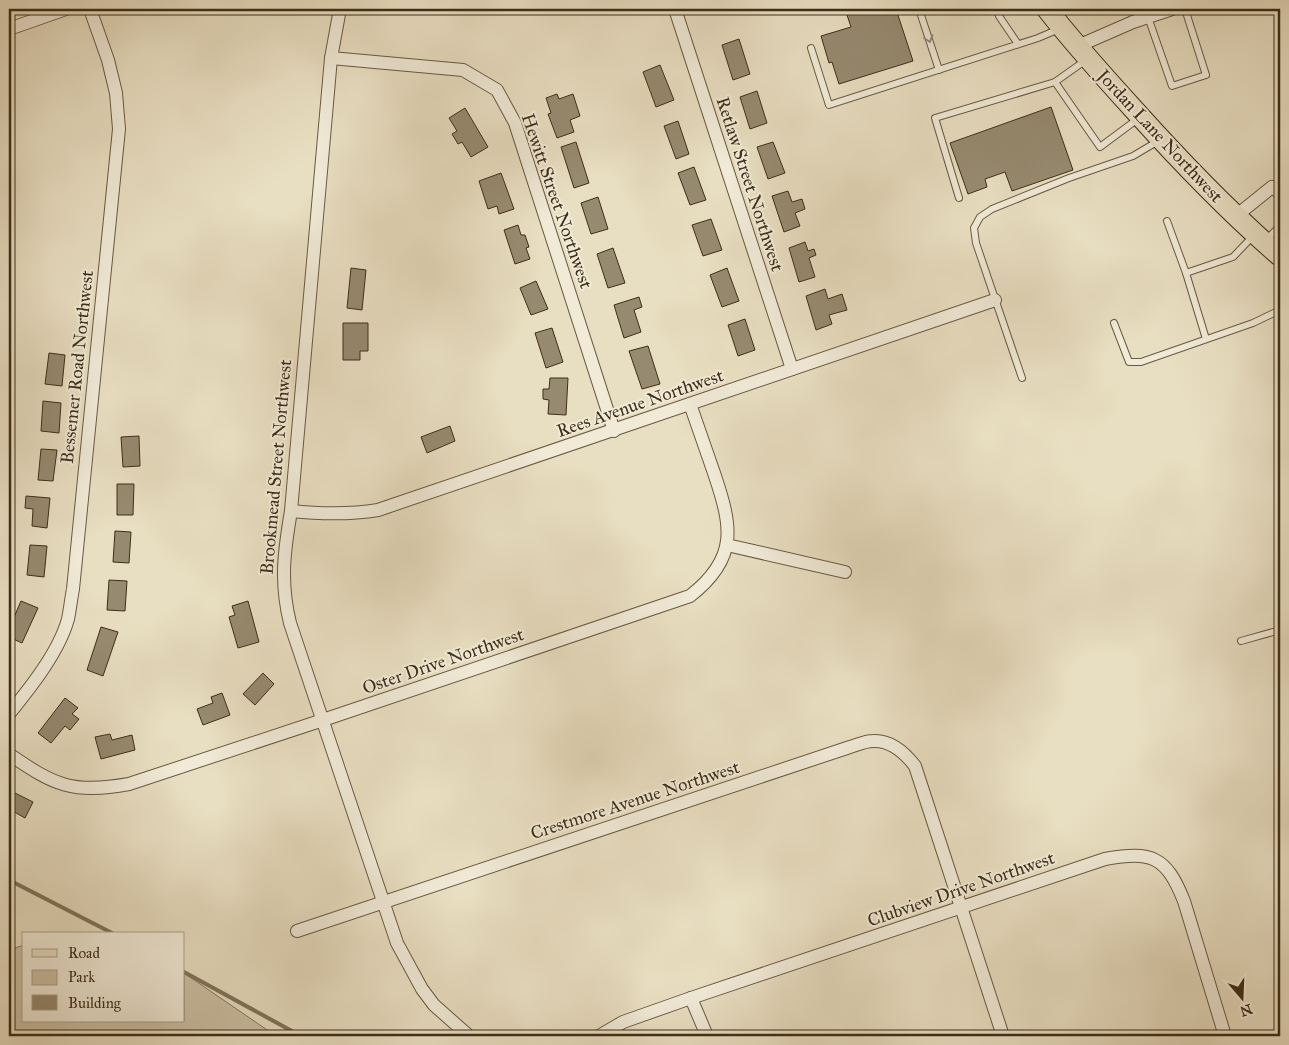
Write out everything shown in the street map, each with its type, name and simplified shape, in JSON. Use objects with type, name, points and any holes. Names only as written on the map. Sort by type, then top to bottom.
[{"type":"main road","name":"Jordan Lane Northwest","points":[[1047,9],[1140,117],[1236,216],[1280,256]]},
{"type":"street","points":[[9,29],[66,9]]},
{"type":"street","name":"Bessemer Road Northwest","points":[[9,714],[48,660],[61,636],[68,620],[73,589],[119,129],[116,93],[108,60],[90,9]]},
{"type":"street","name":"Brookmead Street Northwest","points":[[340,9],[331,58],[291,511],[284,556],[286,605],[290,623],[397,944],[422,989],[434,1004],[469,1036]]},
{"type":"street","name":"Retlaw Street Northwest","points":[[675,9],[792,369]]},
{"type":"street","points":[[1083,52],[1148,17],[1172,9]]},
{"type":"street","name":"Hewitt Street Northwest","points":[[331,58],[463,70],[497,90],[515,123],[614,431]]},
{"type":"street","points":[[1236,216],[1272,188],[1280,193]]},
{"type":"street","name":"Rees Avenue Northwest","points":[[291,511],[358,514],[378,510],[996,300]]},
{"type":"street","name":"Oster Drive Northwest","points":[[9,754],[30,769],[67,786],[79,789],[103,789],[129,784],[690,596],[707,583],[717,571],[727,545],[728,524],[723,499],[690,404]]},
{"type":"street","points":[[727,545],[845,572]]},
{"type":"street","name":"Crestmore Avenue Northwest","points":[[297,931],[850,747],[873,741],[898,748],[904,752],[915,766],[960,908]]},
{"type":"street","name":"Clubview Drive Northwest","points":[[599,1036],[623,1022],[691,998],[1105,859],[1139,854],[1167,868],[1176,882],[1187,911],[1225,1036]]},
{"type":"street","points":[[960,908],[1003,1036]]},
{"type":"street","points":[[691,998],[707,1036]]},
{"type":"lane","points":[[919,9],[939,70]]},
{"type":"lane","points":[[997,9],[999,16],[1018,44]]},
{"type":"lane","points":[[1148,17],[1172,86],[1206,75],[1185,9]]},
{"type":"lane","points":[[811,48],[829,105],[1038,38],[1062,28]]},
{"type":"lane","points":[[959,198],[935,118],[1055,82],[1083,52]]},
{"type":"lane","points":[[1055,82],[1100,146],[1140,117]]},
{"type":"lane","points":[[1022,378],[976,243],[974,228],[980,217],[992,209],[1069,178],[1134,156],[1161,139]]},
{"type":"lane","points":[[1167,221],[1186,272],[1206,339]]},
{"type":"lane","points":[[1186,272],[1233,256],[1280,226]]},
{"type":"lane","points":[[1114,323],[1129,362],[1141,362],[1254,323],[1280,310]]},
{"type":"lane","points":[[1241,642],[1280,630]]},
{"type":"green space","points":[[22,946],[22,1022],[185,1022],[185,974],[276,1036],[9,1036],[9,950]]},
{"type":"building","points":[[845,9],[896,9],[913,61],[839,84],[832,62],[829,63],[821,36],[851,27]]},
{"type":"building","points":[[739,39],[750,74],[733,80],[722,45]]},
{"type":"building","points":[[660,65],[674,100],[656,107],[643,72]]},
{"type":"building","points":[[757,91],[767,123],[750,129],[740,97]]},
{"type":"building","points":[[557,94],[559,99],[573,94],[580,116],[570,120],[574,132],[557,138],[548,114],[551,113],[546,98]]},
{"type":"building","points":[[1051,107],[1073,170],[1012,191],[1005,172],[985,179],[987,187],[968,194],[950,143]]},
{"type":"building","points":[[465,108],[488,147],[471,157],[462,142],[458,144],[452,134],[457,131],[449,118]]},
{"type":"building","points":[[678,121],[689,154],[676,159],[664,126]]},
{"type":"building","points":[[576,142],[589,183],[574,188],[561,147]]},
{"type":"building","points":[[773,142],[785,173],[768,179],[757,147]]},
{"type":"building","points":[[694,167],[706,200],[690,205],[678,173]]},
{"type":"building","points":[[501,173],[514,209],[499,214],[497,206],[488,209],[479,181]]},
{"type":"building","points":[[788,191],[792,202],[802,199],[805,209],[795,213],[800,226],[784,232],[772,196]]},
{"type":"building","points":[[598,197],[608,229],[591,234],[581,203]]},
{"type":"building","points":[[711,219],[722,250],[703,256],[692,225]]},
{"type":"building","points":[[518,225],[521,235],[525,235],[529,247],[526,248],[530,259],[515,264],[504,230]]},
{"type":"building","points":[[805,242],[808,251],[814,249],[816,255],[809,258],[815,277],[799,282],[789,248]]},
{"type":"building","points":[[613,248],[625,283],[608,288],[597,254]]},
{"type":"building","points":[[351,268],[366,270],[362,310],[347,308]]},
{"type":"building","points":[[727,268],[739,301],[722,307],[710,275]]},
{"type":"building","points":[[536,281],[548,309],[531,315],[520,288]]},
{"type":"building","points":[[825,289],[828,299],[842,294],[847,310],[829,315],[832,324],[816,330],[806,296]]},
{"type":"building","points":[[639,297],[642,307],[634,310],[641,332],[624,338],[614,305]]},
{"type":"building","points":[[745,319],[755,350],[738,356],[728,325]]},
{"type":"building","points":[[343,323],[368,323],[368,351],[360,351],[360,360],[343,360]]},
{"type":"building","points":[[552,328],[563,362],[546,368],[535,333]]},
{"type":"building","points":[[648,346],[660,384],[642,389],[629,351]]},
{"type":"building","points":[[49,353],[65,355],[62,386],[45,384]]},
{"type":"building","points":[[550,378],[568,378],[566,415],[548,414],[549,400],[543,399],[543,389],[549,389]]},
{"type":"building","points":[[43,401],[61,403],[59,433],[41,431]]},
{"type":"building","points":[[450,426],[455,441],[427,453],[421,437]]},
{"type":"building","points":[[139,436],[140,466],[123,467],[121,437]]},
{"type":"building","points":[[41,449],[57,450],[53,481],[38,480]]},
{"type":"building","points":[[117,484],[134,484],[133,515],[117,515]]},
{"type":"building","points":[[26,496],[50,498],[47,528],[32,526],[33,509],[25,508]]},
{"type":"building","points":[[115,531],[131,532],[129,563],[113,562]]},
{"type":"building","points":[[30,545],[47,546],[44,577],[27,575]]},
{"type":"building","points":[[109,580],[127,581],[125,611],[107,610]]},
{"type":"building","points":[[21,601],[38,608],[22,643],[9,637],[9,629]]},
{"type":"building","points":[[248,601],[259,642],[238,648],[229,617],[235,615],[232,606]]},
{"type":"building","points":[[101,627],[118,632],[103,676],[87,670]]},
{"type":"building","points":[[263,673],[274,684],[255,705],[243,694]]},
{"type":"building","points":[[222,693],[230,715],[203,725],[197,709],[213,703],[211,697]]},
{"type":"building","points":[[65,698],[78,708],[72,714],[79,719],[70,730],[65,726],[51,743],[38,733]]},
{"type":"building","points":[[110,734],[112,740],[132,735],[135,750],[101,759],[95,737]]},
{"type":"building","points":[[9,790],[33,802],[25,818],[9,809]]},
{"type":"waterway","points":[[9,880],[110,932]]},
{"type":"waterway","points":[[185,973],[301,1036]]}]
